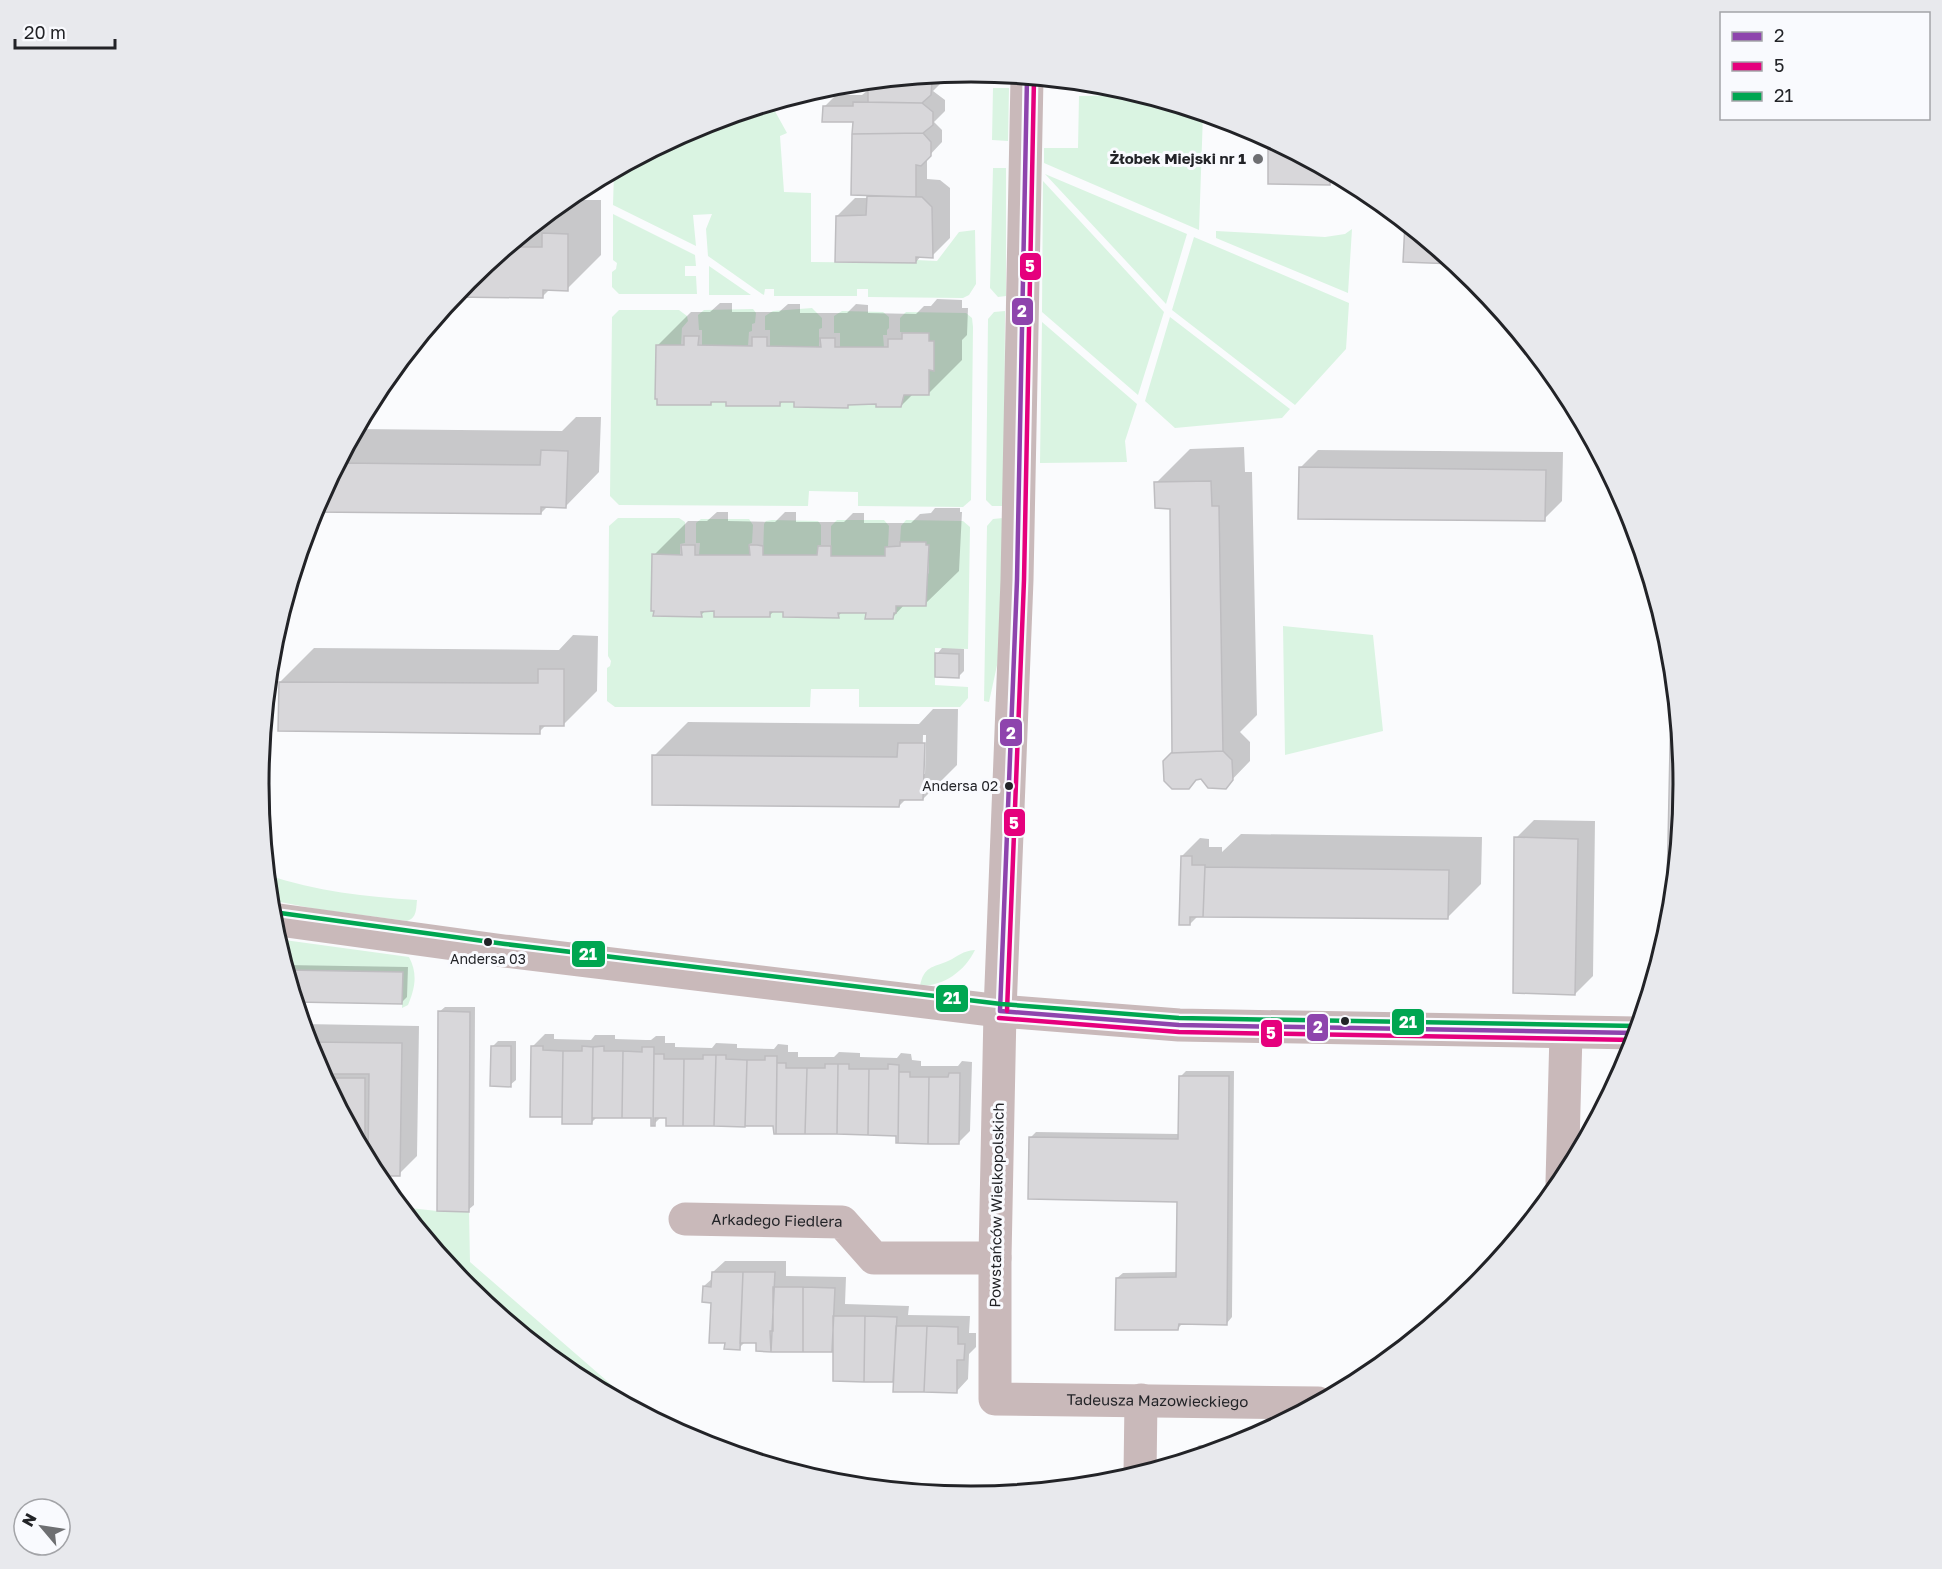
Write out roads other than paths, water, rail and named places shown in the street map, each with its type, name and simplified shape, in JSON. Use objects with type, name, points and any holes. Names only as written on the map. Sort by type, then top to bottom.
[{"type":"street","name":"Powstańców Wielkopolskich","points":[[995,1399],[995,1258],[1000,1011],[1017,579],[1027,85]]},
{"type":"street","points":[[282,920],[504,951],[1000,1011],[1179,1025],[1627,1034]]},
{"type":"street","points":[[1563,1163],[1566,1033]]},
{"type":"street","name":"Arkadego Fiedlera","points":[[686,1219],[842,1222],[874,1258],[995,1258]]},
{"type":"street","name":"Tadeusza Mazowieckiego","points":[[995,1399],[1302,1403]]},
{"type":"street","points":[[1140,1466],[1142,1400]]},
{"type":"place","name":"Żłobek Miejski nr 1","points":[[1258,159]]},
{"type":"place","name":"Andersa 02","points":[[1009,786]]},
{"type":"place","name":"Andersa 03","points":[[488,942]]}]
